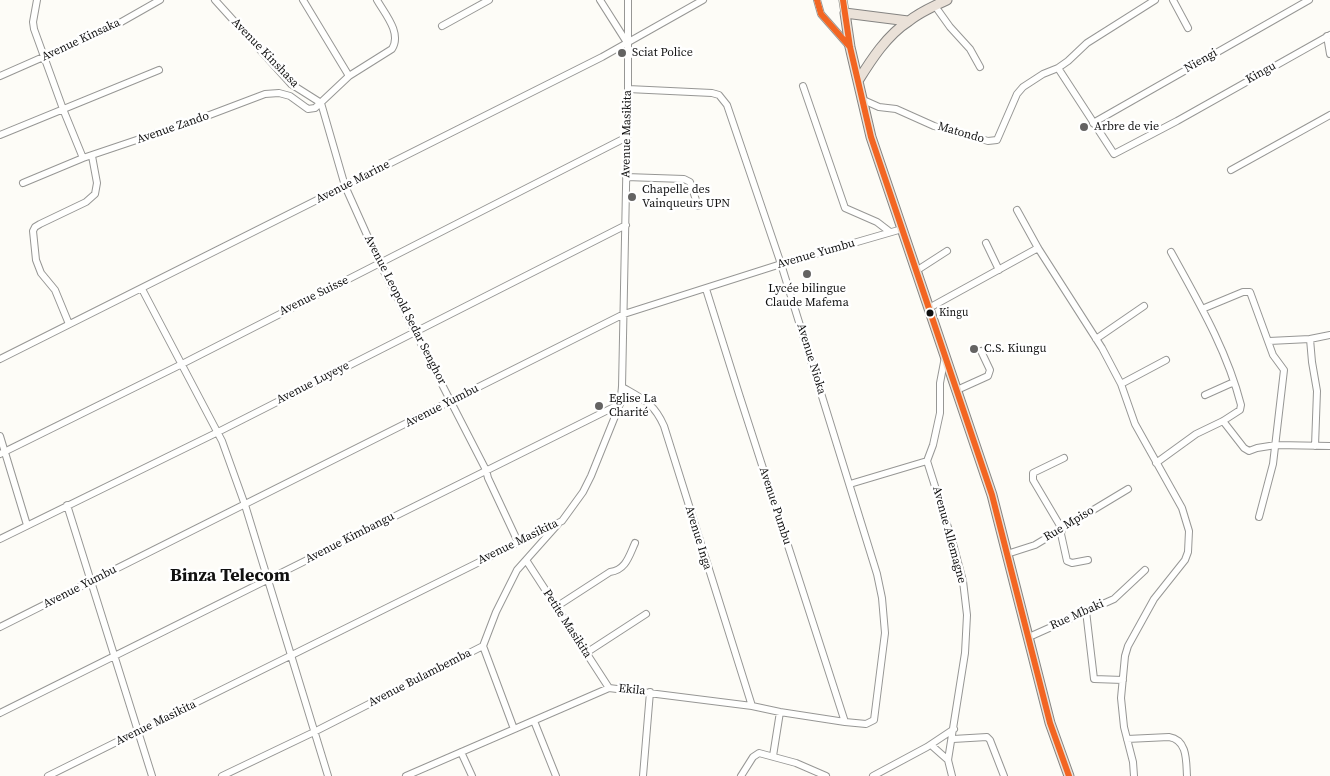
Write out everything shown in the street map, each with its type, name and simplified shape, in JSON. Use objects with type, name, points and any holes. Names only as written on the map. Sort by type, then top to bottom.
[{"type":"highway","points":[[858,81],[868,64],[886,42],[908,21],[947,0]]},
{"type":"highway","points":[[908,21],[844,13],[871,137],[992,495],[1050,723],[1070,776]]},
{"type":"main road","points":[[843,0],[844,13]]},
{"type":"street","points":[[37,0],[33,22],[63,109],[83,158]]},
{"type":"street","name":"Avenue Kinsaka","points":[[0,76],[116,25],[160,0]]},
{"type":"street","name":"Avenue Kinshasa","points":[[215,0],[291,84],[321,103]]},
{"type":"street","points":[[304,0],[350,76]]},
{"type":"street","points":[[345,186],[321,103],[350,76],[392,49],[395,44],[393,28],[378,0]]},
{"type":"street","points":[[442,26],[489,0]]},
{"type":"street","points":[[600,0],[627,43]]},
{"type":"street","name":"Avenue Masikita","points":[[48,776],[562,521],[583,492],[620,404],[626,225],[628,0]]},
{"type":"street","name":"Avenue Marine","points":[[0,360],[602,57],[703,0]]},
{"type":"street","points":[[817,0],[821,14],[850,47]]},
{"type":"street","name":"Matondo","points":[[862,99],[879,107],[896,109],[934,126],[988,141],[997,140],[1017,94],[1023,87],[1043,74],[1058,68],[1087,43],[1155,0]]},
{"type":"street","points":[[1173,0],[1188,28]]},
{"type":"street","name":"Niengi","points":[[1093,123],[1309,0]]},
{"type":"street","points":[[935,6],[950,27],[970,48],[980,67]]},
{"type":"street","points":[[1328,35],[1330,54]]},
{"type":"street","name":"Kingu","points":[[1093,123],[1114,154],[1328,35]]},
{"type":"street","points":[[1058,68],[1093,123]]},
{"type":"street","points":[[0,135],[159,70]]},
{"type":"street","points":[[803,86],[845,208],[877,222],[890,232]]},
{"type":"street","name":"Avenue Nioka","points":[[628,89],[712,93],[724,99],[727,105],[781,264],[877,574],[884,613],[885,633],[874,720]]},
{"type":"street","name":"Avenue Zando","points":[[23,183],[83,158],[199,119],[265,94],[279,93],[290,96],[308,109],[315,108],[321,103]]},
{"type":"street","points":[[1231,170],[1330,114]]},
{"type":"street","name":"Avenue Suisse","points":[[2,453],[380,264],[627,137]]},
{"type":"street","points":[[69,324],[56,290],[41,273],[36,260],[33,231],[40,224],[86,202],[95,194],[97,183],[92,156]]},
{"type":"street","points":[[626,176],[684,179],[690,182],[698,206]]},
{"type":"street","name":"Avenue Leopold Sedar Senghor","points":[[345,186],[380,264],[486,470],[518,542]]},
{"type":"street","points":[[1017,210],[1038,248],[1096,339],[1121,384],[1135,424],[1182,508],[1189,531],[1186,560],[1154,599],[1128,646],[1125,656],[1121,698],[1134,776]]},
{"type":"street","name":"Avenue Luyeye","points":[[0,539],[216,433],[415,330],[626,225]]},
{"type":"street","name":"Avenue Yumbu","points":[[0,627],[624,314],[781,264],[902,229]]},
{"type":"street","points":[[986,243],[999,270]]},
{"type":"street","points":[[929,308],[1038,248]]},
{"type":"street","points":[[916,271],[947,251]]},
{"type":"street","points":[[1156,463],[1196,434],[1223,421],[1241,408],[1227,361],[1202,309],[1171,252]]},
{"type":"street","name":"Avenue Pumbu","points":[[706,288],[738,394],[845,722]]},
{"type":"street","points":[[142,289],[180,365],[222,441],[245,505],[328,776]]},
{"type":"street","points":[[1202,309],[1243,292],[1250,292],[1273,355],[1284,370],[1271,476],[1259,517]]},
{"type":"street","points":[[1096,339],[1144,306]]},
{"type":"street","points":[[1269,342],[1310,339],[1330,335]]},
{"type":"street","points":[[1310,339],[1317,391],[1315,446]]},
{"type":"street","points":[[957,390],[988,376],[990,370],[982,351]]},
{"type":"street","points":[[850,484],[928,460],[940,413],[940,383],[945,355]]},
{"type":"street","points":[[1121,384],[1166,360]]},
{"type":"street","points":[[1205,395],[1234,382]]},
{"type":"street","name":"Avenue Inga","points":[[622,387],[658,412],[664,426],[752,706]]},
{"type":"street","name":"Avenue Kimbangu","points":[[0,714],[620,404]]},
{"type":"street","points":[[1223,421],[1244,448],[1252,451],[1257,448],[1276,446],[1330,446]]},
{"type":"street","points":[[0,436],[2,453],[27,525]]},
{"type":"street","points":[[1064,458],[1033,473],[1033,478],[1062,529],[1061,534],[1067,561],[1072,563],[1088,560]]},
{"type":"street","name":"Avenue Allemagne","points":[[928,460],[952,540],[962,581],[967,615],[965,653],[953,739],[948,760],[952,776]]},
{"type":"street","name":"Rue Mpiso","points":[[1007,554],[1035,545],[1128,489]]},
{"type":"street","points":[[67,505],[152,776]]},
{"type":"street","name":"Avenue Bulambemba","points":[[222,776],[314,732],[483,646],[507,589],[518,570],[562,521]]},
{"type":"street","points":[[556,607],[610,572],[623,567],[635,543]]},
{"type":"street","name":"Petite Masikita","points":[[526,560],[609,688]]},
{"type":"street","name":"Rue Mbaki","points":[[1029,636],[1114,599],[1145,570]]},
{"type":"street","points":[[1086,611],[1094,679],[1122,680]]},
{"type":"street","points":[[586,653],[646,614]]},
{"type":"street","points":[[483,646],[514,729]]},
{"type":"street","name":"Ekila","points":[[409,775],[609,688],[752,706],[845,722],[866,724],[874,720]]},
{"type":"street","points":[[642,776],[650,692]]},
{"type":"street","points":[[773,756],[780,712]]},
{"type":"street","points":[[534,721],[556,776]]},
{"type":"street","points":[[873,776],[931,745],[954,729]]},
{"type":"street","points":[[953,739],[988,736],[1004,776]]},
{"type":"street","points":[[1127,739],[1176,738],[1180,742],[1186,756],[1187,776]]},
{"type":"street","points":[[931,745],[948,760]]},
{"type":"street","points":[[461,752],[472,776]]},
{"type":"street","points":[[741,776],[753,757],[759,753],[796,763],[826,776]]},
{"type":"transit line","points":[[817,0],[821,14],[850,47]]},
{"type":"transit line","points":[[843,0],[850,47],[871,137],[992,495],[1050,723],[1069,776]]},
{"type":"place","name":"Sciat Police","points":[[622,53]]},
{"type":"place","name":"Arbre de vie","points":[[1084,127]]},
{"type":"place","name":"Chapelle des Vainqueurs UPN","points":[[632,197]]},
{"type":"place","name":"Lycée bilingue Claude Mafema","points":[[807,274]]},
{"type":"place","name":"Kingu","points":[[930,313]]},
{"type":"place","name":"C.S. Kiungu","points":[[974,349]]},
{"type":"place","name":"Eglise La Charité","points":[[599,406]]},
{"type":"district","name":"Binza Telecom","points":[[230,576]]}]
